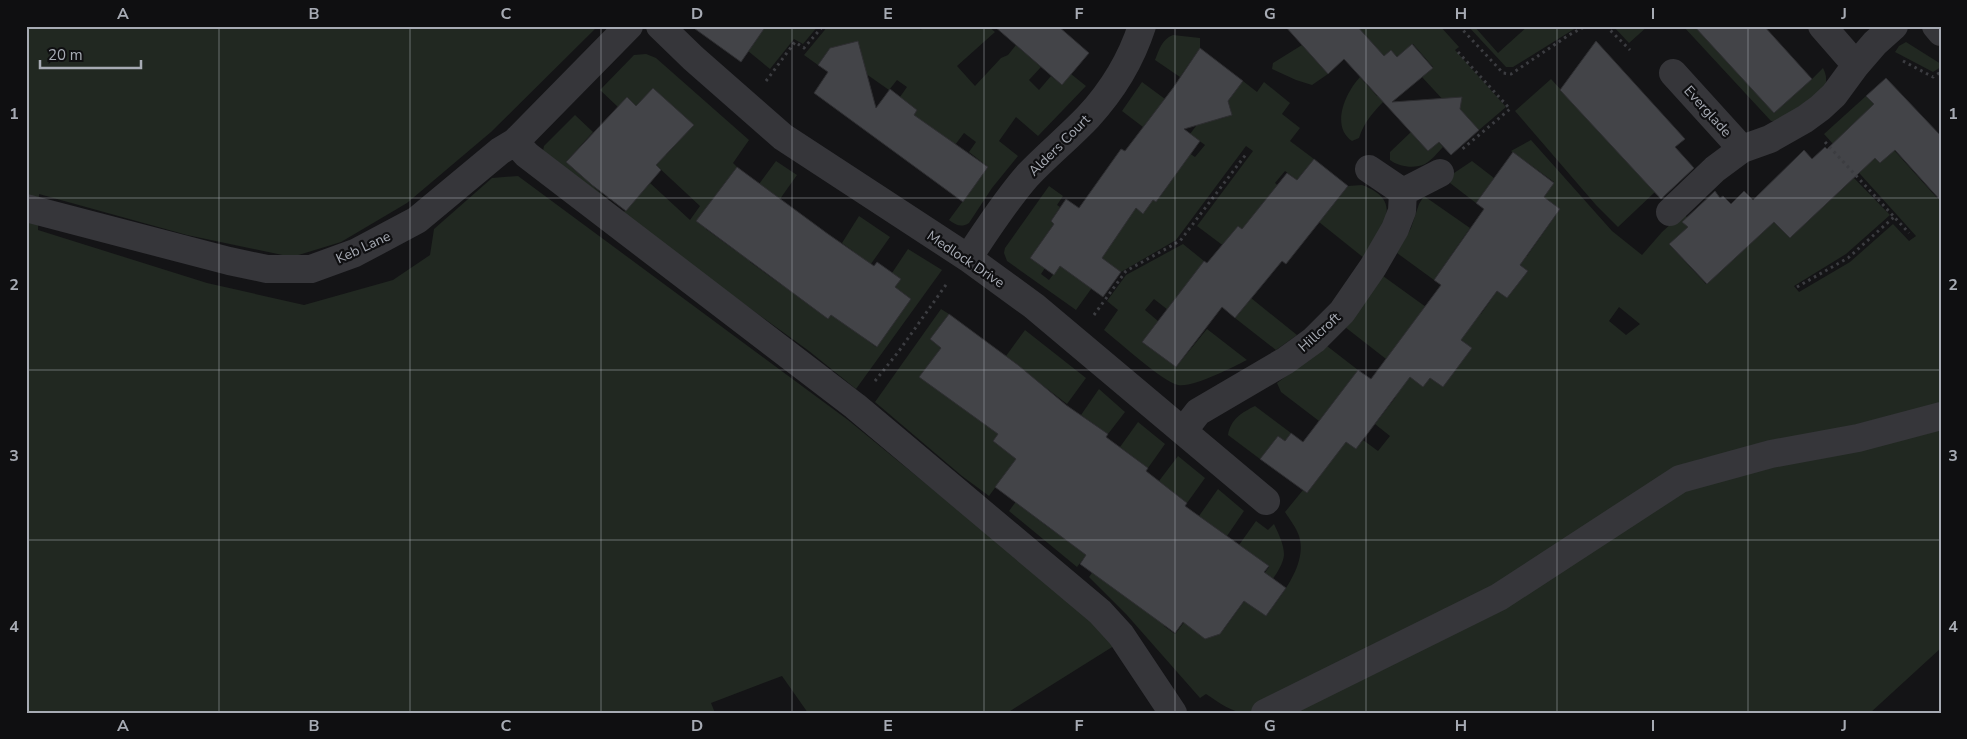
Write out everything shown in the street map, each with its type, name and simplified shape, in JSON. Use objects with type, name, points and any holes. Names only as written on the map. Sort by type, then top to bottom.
[{"type":"street","name":"Keb Lane","points":[[26,208],[267,269],[311,269],[355,253],[418,220],[500,151],[515,142],[628,26]]},
{"type":"street","name":"Medlock Drive","points":[[660,26],[783,137],[959,268],[1062,328],[1266,501]]},
{"type":"street","name":"Alders Court","points":[[959,268],[1010,196],[1029,174],[1102,101],[1126,65],[1136,45],[1142,26]]},
{"type":"street","points":[[1822,26],[1856,65]]},
{"type":"street","name":"Everglade","points":[[1670,212],[1715,169],[1742,149],[1770,139],[1805,119],[1834,95],[1856,65],[1894,26]]},
{"type":"street","points":[[1936,26],[1941,32]]},
{"type":"street","name":"Everglade","points":[[1673,73],[1742,149]]},
{"type":"street","points":[[515,142],[527,155],[855,406],[1100,612],[1121,635],[1173,713]]},
{"type":"street","points":[[1368,169],[1403,192],[1440,173]]},
{"type":"street","name":"Hillcroft","points":[[1184,430],[1198,412],[1285,361],[1314,340],[1342,312],[1395,229],[1402,211],[1403,192]]},
{"type":"street","points":[[1265,713],[1499,597],[1680,479],[1771,454],[1858,438],[1941,416]]},
{"type":"path","points":[[763,85],[795,42],[804,48],[823,26]]},
{"type":"path","points":[[1459,26],[1503,73],[1511,74],[1586,26]]},
{"type":"path","points":[[1606,26],[1630,50]]},
{"type":"path","points":[[1440,173],[1453,157],[1510,109],[1458,52]]},
{"type":"path","points":[[1901,60],[1932,77],[1941,72]]},
{"type":"path","points":[[1824,141],[1910,233]]},
{"type":"path","points":[[1088,323],[1126,272],[1180,241],[1247,153]]},
{"type":"path","points":[[1798,287],[1848,258],[1894,217]]},
{"type":"path","points":[[855,406],[899,351],[959,268]]},
{"type":"shaded area","points":[[26,26],[598,26],[491,132],[407,203],[341,242],[292,257],[187,235],[39,194],[38,230],[207,283],[304,305],[393,280],[430,255],[434,229],[492,178],[518,176],[848,420],[1105,630],[1117,644],[1007,713],[808,713],[782,676],[711,703],[715,713],[26,713]]},
{"type":"shaded area","points":[[766,26],[818,26],[803,44],[794,39],[770,69],[748,51]]},
{"type":"shaded area","points":[[828,26],[917,26],[921,30],[923,26],[988,26],[995,32],[957,66],[975,86],[1016,45],[1041,67],[1029,80],[1039,90],[1051,76],[1062,85],[1071,74],[1086,86],[1038,136],[1016,117],[999,141],[1018,156],[992,188],[969,223],[959,225],[949,220],[988,167],[969,152],[976,142],[964,133],[955,145],[903,130],[917,110],[900,97],[907,87],[897,80],[889,90],[852,64],[861,52],[860,47],[854,42],[830,48],[818,65],[804,55]]},
{"type":"shaded area","points":[[1357,26],[1440,26],[1459,47],[1455,50],[1506,107],[1479,130],[1467,117],[1446,103],[1422,77],[1433,67],[1413,44],[1397,57],[1391,50],[1376,63]]},
{"type":"shaded area","points":[[1468,26],[1474,26],[1498,53],[1528,26],[1579,26],[1513,67],[1506,67]]},
{"type":"shaded area","points":[[1613,26],[1648,26],[1629,43]]},
{"type":"shaded area","points":[[1683,26],[1694,26],[1753,89],[1812,79],[1823,68],[1826,78],[1824,89],[1779,121],[1771,121]]},
{"type":"shaded area","points":[[1173,35],[1200,38],[1200,48],[1180,77],[1155,60],[1164,42]]},
{"type":"shaded area","points":[[1906,42],[1941,64],[1941,67],[1933,72],[1895,52],[1899,46]]},
{"type":"shaded area","points":[[1302,45],[1328,74],[1312,85],[1272,69],[1273,63]]},
{"type":"shaded area","points":[[646,54],[656,58],[749,140],[733,163],[737,167],[718,192],[728,200],[706,229],[736,251],[771,204],[754,191],[776,161],[797,175],[763,226],[771,233],[750,262],[782,285],[816,237],[823,242],[809,261],[818,267],[797,296],[828,319],[864,270],[848,258],[853,251],[842,243],[859,216],[890,237],[866,271],[869,273],[858,288],[869,295],[847,325],[876,347],[911,299],[895,287],[900,279],[892,273],[908,249],[942,270],[856,389],[809,351],[668,249],[546,157],[543,151],[544,146],[575,115],[593,132],[566,162],[623,213],[650,183],[690,220],[700,206],[628,139],[638,129],[666,155],[693,125],[653,88],[636,106],[627,98],[618,107],[600,90],[634,55]]},
{"type":"shaded area","points":[[1360,77],[1377,96],[1381,93],[1386,99],[1370,117],[1359,138],[1352,141],[1345,135],[1342,127],[1342,109],[1350,91]]},
{"type":"shaded area","points":[[1551,79],[1655,192],[1618,227],[1596,205],[1515,111]]},
{"type":"shaded area","points":[[1243,81],[1257,92],[1264,82],[1290,103],[1282,114],[1300,128],[1290,141],[1314,159],[1297,180],[1285,171],[1275,183],[1287,194],[1242,229],[1238,226],[1229,237],[1233,253],[1197,226],[1253,151],[1246,146],[1176,240],[1121,272],[1109,264],[1076,310],[1007,261],[1004,253],[1005,248],[1049,186],[1063,196],[1057,205],[1060,207],[1051,221],[1054,224],[1030,258],[1045,268],[1041,274],[1049,280],[1079,241],[1135,208],[1143,213],[1153,200],[1156,202],[1165,190],[1180,147],[1195,157],[1205,145],[1190,134],[1208,110],[1220,119],[1226,117],[1231,110],[1228,101]]},
{"type":"shaded area","points":[[1142,82],[1165,99],[1143,127],[1122,111]]},
{"type":"shaded area","points":[[1866,96],[1874,104],[1870,153],[1880,163],[1894,150],[1938,199],[1941,197],[1941,406],[1700,459],[1679,468],[1499,589],[1247,713],[1241,713],[1220,704],[1206,694],[1200,698],[1126,614],[1089,577],[1113,543],[1179,604],[1164,626],[1175,634],[1192,612],[1224,629],[1269,567],[1239,545],[1256,521],[1268,530],[1274,524],[1283,547],[1283,561],[1271,582],[1252,606],[1266,616],[1292,579],[1300,557],[1299,536],[1285,512],[1303,490],[1307,493],[1337,453],[1335,434],[1356,449],[1363,440],[1378,451],[1390,436],[1375,424],[1395,398],[1405,372],[1430,378],[1443,387],[1471,348],[1459,338],[1477,312],[1481,314],[1497,291],[1507,298],[1528,271],[1498,249],[1505,240],[1527,256],[1560,209],[1544,197],[1554,182],[1511,151],[1531,140],[1612,231],[1642,255],[1662,232],[1683,213],[1700,231],[1686,245],[1677,237],[1669,244],[1706,284],[1774,222],[1790,238],[1854,178],[1890,215],[1846,254],[1794,286],[1799,292],[1850,262],[1893,224],[1909,241],[1916,236],[1824,134]],"holes":[[[1619,307],[1640,324],[1626,335],[1609,321]]]},
{"type":"shaded area","points":[[1411,132],[1439,142],[1443,147],[1421,166],[1402,166],[1390,160],[1390,152]]},
{"type":"shaded area","points":[[1472,161],[1494,178],[1476,203],[1450,183],[1454,173]]},
{"type":"shaded area","points":[[1362,185],[1376,192],[1384,200],[1387,208],[1382,227],[1364,258],[1319,222],[1348,186]]},
{"type":"shaded area","points":[[1424,196],[1470,228],[1434,280],[1397,253],[1411,228],[1419,204]]},
{"type":"shaded area","points":[[1183,244],[1204,261],[1168,310],[1154,299],[1145,310],[1158,321],[1142,342],[1176,367],[1207,329],[1247,360],[1203,380],[1178,385],[1162,377],[1104,330],[1118,310],[1107,301],[1126,275]]},
{"type":"shaded area","points":[[1383,276],[1426,307],[1386,359],[1345,327]]},
{"type":"shaded area","points":[[1251,298],[1297,335],[1276,350],[1235,318]]},
{"type":"shaded area","points":[[941,309],[949,314],[930,339],[941,348],[920,377],[1018,365],[1006,356],[1025,330],[1086,378],[1067,404],[1037,381],[993,441],[1023,464],[1000,481],[989,496],[962,476],[875,402]]},
{"type":"shaded area","points":[[1327,346],[1358,370],[1319,421],[1281,392],[1277,383]]},
{"type":"shaded area","points":[[1099,389],[1125,412],[1108,434],[1081,415]]},
{"type":"shaded area","points":[[1255,406],[1291,433],[1285,441],[1278,436],[1260,459],[1228,435],[1229,429],[1237,417]]},
{"type":"shaded area","points":[[1138,422],[1165,444],[1148,468],[1120,447]]},
{"type":"shaded area","points":[[1941,422],[1941,648],[1870,713],[1289,713],[1698,482]]},
{"type":"shaded area","points":[[1178,456],[1205,478],[1187,503],[1159,481]]},
{"type":"shaded area","points":[[1032,480],[1044,524],[1057,533],[1074,510],[1101,535],[1077,567],[1009,511]]},
{"type":"shaded area","points":[[1218,489],[1244,511],[1227,536],[1199,516]]},
{"type":"building","points":[[691,26],[766,26],[741,62]]},
{"type":"building","points":[[994,26],[1058,26],[1089,53],[1062,85]]},
{"type":"building","points":[[1285,26],[1357,26],[1384,56],[1391,50],[1397,57],[1412,44],[1433,68],[1392,102],[1462,97],[1460,109],[1479,130],[1451,155],[1439,142],[1428,151],[1344,59],[1328,74]]},
{"type":"building","points":[[1694,26],[1764,26],[1812,79],[1774,113]]},
{"type":"building","points":[[858,41],[876,108],[890,89],[917,110],[914,115],[988,167],[963,202],[814,93],[828,72],[818,65],[830,48]]},
{"type":"building","points":[[1596,41],[1685,139],[1675,147],[1694,168],[1661,199],[1560,90]]},
{"type":"building","points":[[1200,48],[1243,81],[1228,101],[1232,115],[1184,129],[1200,141],[1156,202],[1153,200],[1143,214],[1136,208],[1102,258],[1121,272],[1103,297],[1060,266],[1054,275],[1030,258],[1054,224],[1051,221],[1066,199],[1079,208],[1121,149],[1125,151],[1173,88]]},
{"type":"building","points":[[1886,78],[1941,136],[1941,201],[1895,150],[1880,163],[1875,158],[1790,238],[1774,222],[1707,284],[1669,244],[1688,227],[1682,222],[1715,191],[1720,198],[1723,196],[1731,204],[1744,191],[1753,200],[1804,150],[1812,159],[1825,147],[1827,149],[1874,104],[1866,96]]},
{"type":"building","points":[[653,88],[694,125],[656,165],[661,170],[626,211],[566,162],[627,97],[636,106]]},
{"type":"building","points":[[1513,152],[1554,183],[1544,197],[1560,209],[1520,265],[1528,271],[1507,298],[1497,291],[1461,340],[1472,348],[1443,387],[1430,378],[1423,387],[1410,377],[1356,449],[1346,442],[1307,493],[1260,459],[1278,436],[1285,441],[1291,433],[1303,442],[1358,370],[1371,379],[1441,285],[1434,280],[1484,209],[1476,203]]},
{"type":"building","points":[[1314,159],[1348,186],[1286,264],[1282,261],[1235,318],[1222,307],[1176,367],[1142,342],[1204,261],[1207,263],[1238,226],[1242,229],[1287,173],[1297,180]]},
{"type":"building","points":[[737,167],[874,266],[877,262],[901,279],[895,287],[911,299],[877,347],[831,315],[828,319],[696,221]]},
{"type":"building","points":[[949,314],[1018,365],[1066,405],[1108,434],[1106,437],[1148,468],[1146,471],[1187,503],[1185,506],[1269,566],[1264,572],[1286,588],[1266,616],[1244,601],[1220,634],[1205,639],[1183,622],[1175,633],[1080,564],[1086,555],[995,487],[1016,459],[993,441],[998,434],[919,377],[941,348],[930,339]]}]
